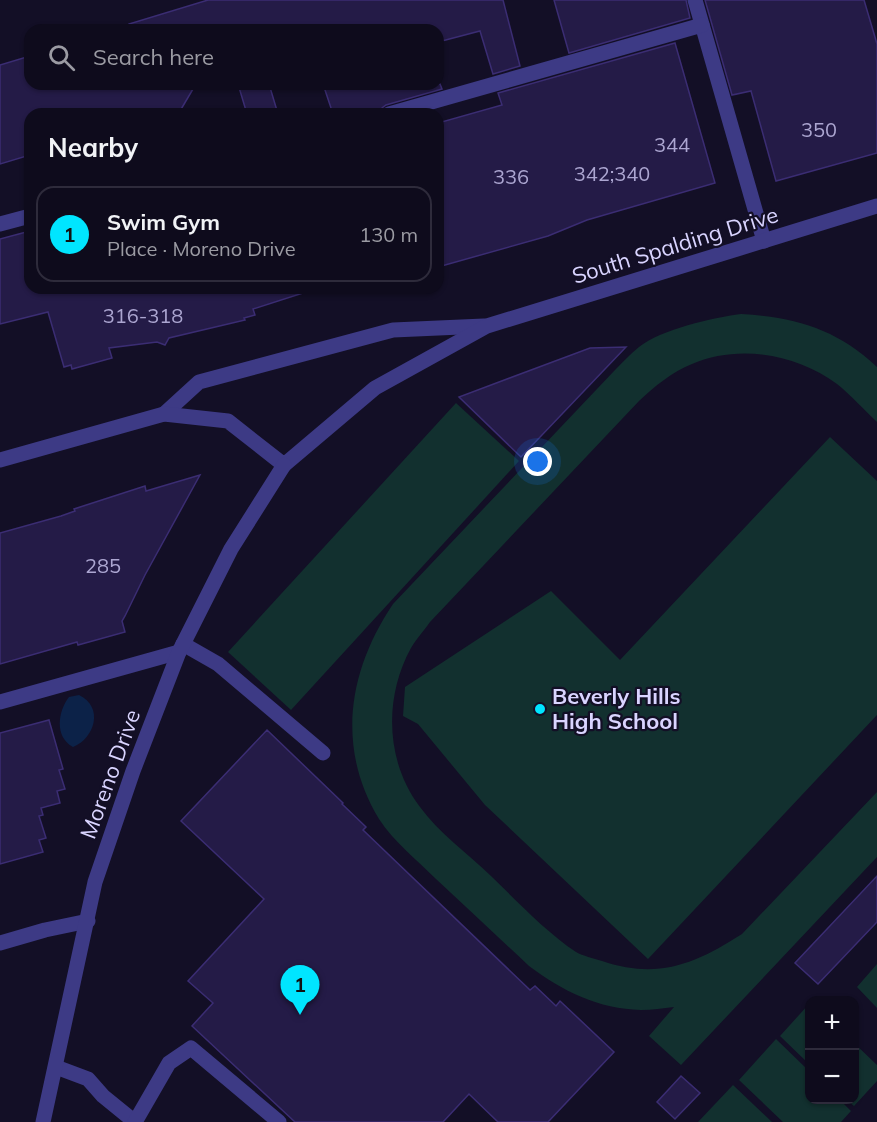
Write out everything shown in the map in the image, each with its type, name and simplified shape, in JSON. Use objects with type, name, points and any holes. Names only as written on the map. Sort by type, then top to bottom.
[{"type":"street","points":[[694,0],[764,241]]},
{"type":"street","points":[[410,108],[702,25]]},
{"type":"street","name":"South Spalding Drive","points":[[0,460],[164,414],[228,421],[284,465],[375,387],[487,326],[877,206]]},
{"type":"street","points":[[0,224],[24,218]]},
{"type":"street","name":"South Spalding Drive","points":[[164,414],[199,382],[393,330],[487,326]]},
{"type":"street","name":"Moreno Drive","points":[[43,1122],[95,882],[133,771],[181,648],[231,549],[284,465]]},
{"type":"street","points":[[0,702],[181,648],[218,664],[323,753]]},
{"type":"street","points":[[0,943],[88,921]]},
{"type":"street","points":[[56,1067],[88,1079],[103,1096],[135,1122],[169,1063],[191,1048],[279,1122]]},
{"type":"green space","points":[[741,314],[779,318],[814,327],[831,334],[862,354],[877,367],[877,422],[837,384],[804,365],[785,359],[767,355],[729,354],[692,364],[678,371],[639,401],[430,622],[413,645],[402,667],[393,708],[392,729],[400,770],[408,789],[428,817],[553,935],[582,955],[622,967],[659,969],[675,966],[708,954],[742,934],[877,792],[877,857],[681,1065],[649,1036],[674,1007],[625,1009],[596,1002],[568,991],[529,966],[399,843],[379,819],[365,792],[357,765],[353,737],[353,710],[357,683],[366,656],[393,604],[624,361],[639,347],[661,335],[702,321]]},
{"type":"green space","points":[[456,403],[519,461],[291,710],[228,652]]},
{"type":"green space","points":[[830,437],[877,481],[877,715],[648,959],[485,805],[418,724],[403,716],[405,687],[551,591],[620,660]]},
{"type":"green space","points":[[877,964],[877,1008],[857,987]]},
{"type":"green space","points":[[805,1008],[805,1060],[780,1036]]},
{"type":"green space","points":[[776,1039],[805,1067],[805,1104],[844,1104],[851,1111],[841,1122],[783,1122],[739,1080]]},
{"type":"green space","points":[[859,1048],[877,1065],[877,1081],[859,1101]]},
{"type":"green space","points":[[733,1085],[772,1122],[698,1122]]},
{"type":"water","points":[[79,695],[92,707],[94,722],[87,737],[73,747],[67,743],[60,730],[60,716],[69,697]]},
{"type":"building","points":[[208,0],[503,0],[520,66],[493,74],[480,31],[444,40],[444,24],[129,24]]},
{"type":"building","points":[[554,0],[686,0],[690,18],[569,53]]},
{"type":"building","points":[[705,0],[864,0],[877,44],[877,153],[776,181],[751,91],[732,95]]},
{"type":"building","points":[[675,43],[715,183],[587,220],[548,236],[444,265],[444,121],[502,105],[498,93]]},
{"type":"building","points":[[24,58],[24,90],[192,90],[182,108],[24,108],[24,157],[0,164],[0,65]]},
{"type":"building","points":[[240,90],[271,90],[276,108],[245,108]]},
{"type":"building","points":[[325,90],[438,90],[382,108],[331,108]]},
{"type":"building","points":[[24,233],[24,294],[300,294],[253,309],[255,315],[244,318],[245,320],[169,338],[165,345],[157,342],[109,348],[112,358],[72,369],[71,365],[64,367],[48,312],[0,324],[0,239]]},
{"type":"building","points":[[626,347],[521,457],[459,397],[590,348]]},
{"type":"building","points":[[200,475],[122,621],[125,632],[78,645],[77,642],[0,664],[0,533],[61,516],[75,511],[74,509],[145,486],[146,491]]},
{"type":"building","points":[[49,720],[63,769],[59,770],[65,789],[57,791],[60,803],[41,808],[43,815],[39,816],[46,838],[39,840],[43,852],[0,864],[0,733]]},
{"type":"building","points":[[267,730],[343,803],[366,827],[363,830],[530,990],[535,986],[556,1006],[560,1001],[614,1052],[548,1122],[498,1122],[469,1094],[443,1122],[295,1122],[192,1026],[213,1003],[188,981],[264,899],[181,821]]},
{"type":"building","points":[[877,876],[877,922],[818,984],[795,963]]},
{"type":"building","points":[[681,1076],[700,1093],[675,1119],[657,1102]]},
{"type":"place","name":"Beverly Hills High School","points":[[540,709]]},
{"type":"place","name":"Swim Gym","points":[[300,1015]]}]
